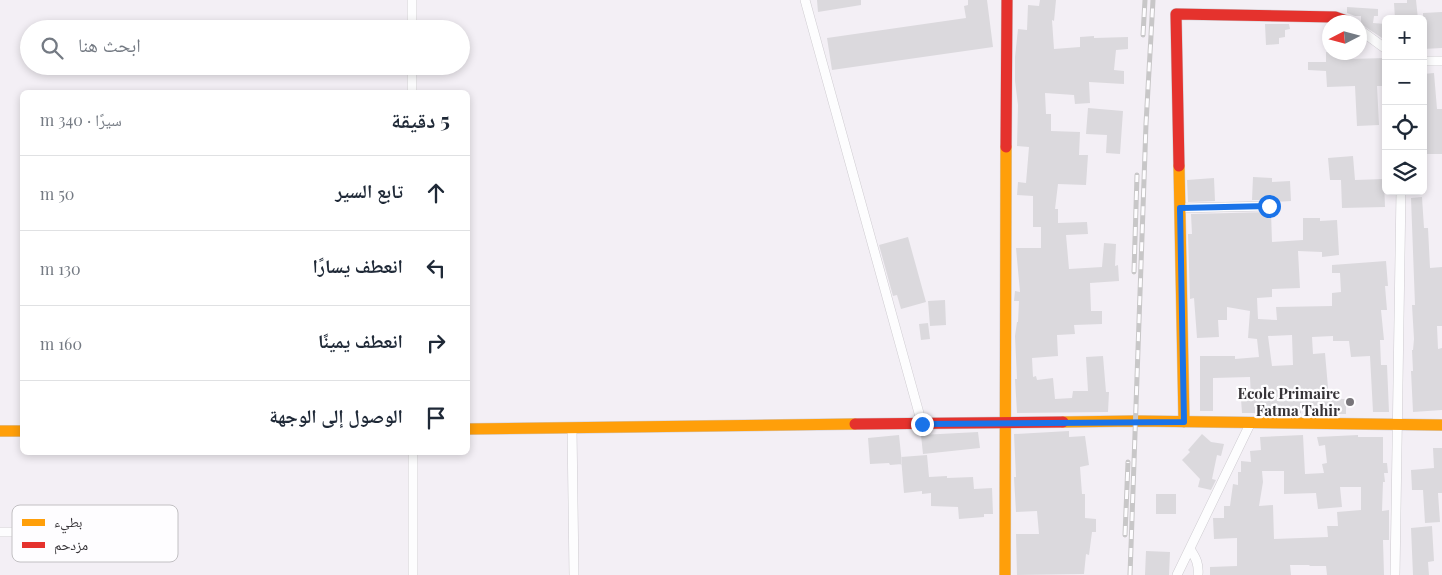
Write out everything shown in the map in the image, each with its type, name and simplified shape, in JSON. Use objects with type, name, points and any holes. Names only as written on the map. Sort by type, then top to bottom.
[{"type":"street","points":[[412,0],[412,20]]},
{"type":"street","points":[[805,0],[922,424]]},
{"type":"street","points":[[1005,575],[1004,424],[1007,0]]},
{"type":"street","points":[[1184,422],[1176,14],[1322,17]]},
{"type":"street","points":[[1367,35],[1382,46]]},
{"type":"street","points":[[1427,61],[1442,61]]},
{"type":"street","points":[[412,75],[412,90]]},
{"type":"street","points":[[1396,575],[1401,195]]},
{"type":"street","points":[[1180,208],[1269,206]]},
{"type":"street","points":[[470,429],[1130,421],[1442,425]]},
{"type":"street","points":[[1178,575],[1251,422]]},
{"type":"street","points":[[572,428],[574,575]]},
{"type":"street","points":[[0,431],[20,431]]},
{"type":"street","points":[[412,455],[413,575]]},
{"type":"street","points":[[1190,549],[1197,559],[1198,575]]},
{"type":"building","points":[[817,0],[861,0],[861,5],[818,12]]},
{"type":"building","points":[[968,0],[987,0],[993,47],[832,70],[827,38],[966,18],[964,6],[968,5]]},
{"type":"building","points":[[1040,0],[1056,0],[1054,21],[1052,20],[1054,49],[1080,47],[1080,37],[1128,37],[1128,49],[1116,50],[1114,70],[1124,71],[1124,84],[1089,82],[1090,103],[1075,104],[1074,95],[1045,93],[1046,114],[1051,114],[1051,131],[1080,132],[1079,155],[1088,155],[1086,185],[1058,184],[1055,209],[1058,209],[1058,223],[1087,222],[1088,234],[1066,235],[1069,269],[1102,267],[1104,243],[1116,244],[1115,266],[1118,265],[1119,281],[1090,283],[1091,311],[1102,311],[1102,324],[1074,325],[1075,334],[1057,335],[1058,356],[1032,358],[1033,377],[1036,376],[1037,380],[1053,378],[1055,399],[1072,398],[1073,391],[1088,391],[1086,357],[1103,356],[1106,392],[1109,392],[1108,412],[1017,413],[1015,336],[1019,301],[1014,301],[1015,291],[1020,292],[1016,248],[1041,248],[1041,227],[1033,227],[1033,196],[1017,195],[1018,182],[1026,183],[1029,147],[1017,146],[1018,105],[1015,57],[1018,29],[1027,30],[1028,5],[1039,6]]},
{"type":"building","points":[[1407,0],[1416,0],[1418,15],[1395,15],[1394,3],[1407,3]]},
{"type":"building","points":[[1347,7],[1378,9],[1378,16],[1374,16],[1373,23],[1382,24],[1382,38],[1367,28],[1367,15],[1347,13]]},
{"type":"building","points":[[1442,12],[1442,48],[1427,49],[1427,15],[1423,15],[1423,13]]},
{"type":"building","points":[[1265,24],[1289,24],[1290,29],[1285,30],[1285,37],[1279,38],[1279,44],[1266,45]]},
{"type":"building","points":[[1382,58],[1382,86],[1377,86],[1379,125],[1357,126],[1355,86],[1327,87],[1326,71],[1308,70],[1308,62],[1326,62],[1326,60]]},
{"type":"building","points":[[1434,73],[1437,109],[1442,109],[1442,154],[1427,154],[1427,74]]},
{"type":"building","points":[[1088,108],[1123,111],[1120,154],[1106,153],[1107,135],[1086,134]]},
{"type":"building","points":[[1353,156],[1355,180],[1382,179],[1382,195],[1385,195],[1385,207],[1342,208],[1341,180],[1330,180],[1328,158]]},
{"type":"building","points":[[1253,177],[1272,178],[1272,182],[1290,181],[1291,201],[1275,202],[1275,204],[1269,200],[1252,200]]},
{"type":"building","points":[[1214,178],[1215,201],[1188,202],[1187,180]]},
{"type":"building","points":[[1422,197],[1424,228],[1428,228],[1430,268],[1442,267],[1442,326],[1437,326],[1438,349],[1442,348],[1442,410],[1413,412],[1411,371],[1413,371],[1412,350],[1414,339],[1412,305],[1415,305],[1411,198]]},
{"type":"building","points":[[1271,212],[1272,242],[1303,240],[1303,218],[1320,218],[1320,221],[1337,220],[1339,255],[1322,257],[1322,252],[1298,251],[1300,288],[1272,289],[1272,297],[1257,298],[1258,319],[1277,320],[1276,307],[1332,306],[1332,293],[1341,292],[1340,273],[1332,273],[1332,265],[1386,261],[1388,286],[1385,286],[1387,310],[1381,310],[1384,340],[1380,340],[1381,365],[1387,365],[1389,412],[1373,412],[1370,356],[1351,357],[1349,341],[1333,341],[1333,336],[1312,337],[1313,354],[1325,353],[1329,399],[1346,399],[1346,414],[1314,414],[1312,413],[1310,402],[1300,403],[1301,413],[1242,413],[1241,399],[1251,398],[1250,377],[1213,378],[1213,411],[1200,411],[1200,356],[1235,356],[1235,359],[1259,357],[1257,339],[1248,338],[1250,311],[1227,307],[1227,320],[1218,320],[1219,337],[1197,338],[1194,298],[1190,299],[1188,234],[1192,234],[1191,214]],"holes":[[[1292,335],[1293,365],[1272,366],[1268,336]]]},
{"type":"building","points":[[908,237],[926,302],[901,309],[897,295],[893,296],[879,245]]},
{"type":"building","points":[[945,300],[946,325],[930,326],[928,301]]},
{"type":"building","points":[[928,323],[930,339],[921,340],[919,324]]},
{"type":"building","points":[[1069,431],[1069,437],[1085,436],[1089,465],[1080,467],[1082,494],[1085,494],[1085,518],[1096,519],[1096,532],[1092,532],[1089,555],[1086,554],[1084,574],[1017,575],[1016,534],[1039,534],[1037,511],[1016,512],[1014,434]]},
{"type":"building","points":[[978,432],[980,448],[923,454],[921,435]]},
{"type":"building","points":[[1202,434],[1211,442],[1224,444],[1221,456],[1217,455],[1212,479],[1216,480],[1211,490],[1198,487],[1200,479],[1182,460]]},
{"type":"building","points":[[899,435],[902,464],[870,464],[868,438]]},
{"type":"building","points":[[1303,435],[1305,474],[1324,473],[1322,464],[1327,463],[1325,445],[1319,446],[1317,437],[1358,435],[1358,437],[1383,437],[1383,463],[1387,463],[1388,473],[1384,473],[1382,511],[1389,510],[1389,540],[1383,540],[1384,575],[1327,575],[1326,566],[1290,565],[1291,575],[1210,575],[1210,567],[1237,566],[1237,538],[1214,539],[1213,518],[1224,518],[1224,506],[1230,506],[1233,484],[1238,485],[1238,472],[1241,472],[1241,461],[1251,462],[1250,451],[1261,450],[1260,437]],"holes":[[[1262,471],[1284,471],[1284,494],[1316,493],[1318,509],[1342,507],[1340,487],[1361,487],[1361,510],[1337,512],[1338,526],[1327,526],[1328,537],[1274,539],[1273,505],[1259,506],[1263,482]]]},
{"type":"building","points":[[1433,448],[1442,448],[1442,493],[1438,493],[1440,522],[1425,523],[1423,490],[1412,490],[1411,470],[1434,468]]},
{"type":"building","points":[[927,455],[929,477],[973,477],[974,489],[992,488],[993,514],[984,514],[984,517],[959,519],[958,507],[931,506],[931,493],[922,494],[922,491],[904,493],[901,457]]},
{"type":"building","points":[[1156,494],[1176,494],[1176,514],[1156,514]]},
{"type":"building","points":[[1432,526],[1434,561],[1428,562],[1429,575],[1413,575],[1411,528]]},
{"type":"building","points":[[1146,551],[1170,552],[1169,575],[1145,575]]},
{"type":"railway","points":[[1143,35],[1145,0]]},
{"type":"railway","points":[[1130,575],[1146,124],[1153,0]]},
{"type":"railway","points":[[1134,272],[1137,175]]},
{"type":"railway","points":[[1125,535],[1128,462]]},
{"type":"traffic: slow","points":[[1005,575],[1006,147]]},
{"type":"traffic: slow","points":[[1179,166],[1184,422]]},
{"type":"traffic: slow","points":[[1063,422],[1136,421],[1442,425]]},
{"type":"traffic: slow","points":[[470,429],[855,424]]},
{"type":"traffic: slow","points":[[0,431],[20,431]]},
{"type":"traffic: jam","points":[[1006,147],[1007,0]]},
{"type":"traffic: jam","points":[[1179,166],[1176,14],[1322,17]]},
{"type":"traffic: jam","points":[[855,424],[1063,422]]},
{"type":"place","name":"Ecole Primaire Fatma Tahir","points":[[1350,402]]},
{"type":"route","points":[[922,424],[1184,422],[1180,208],[1269,206]]}]
